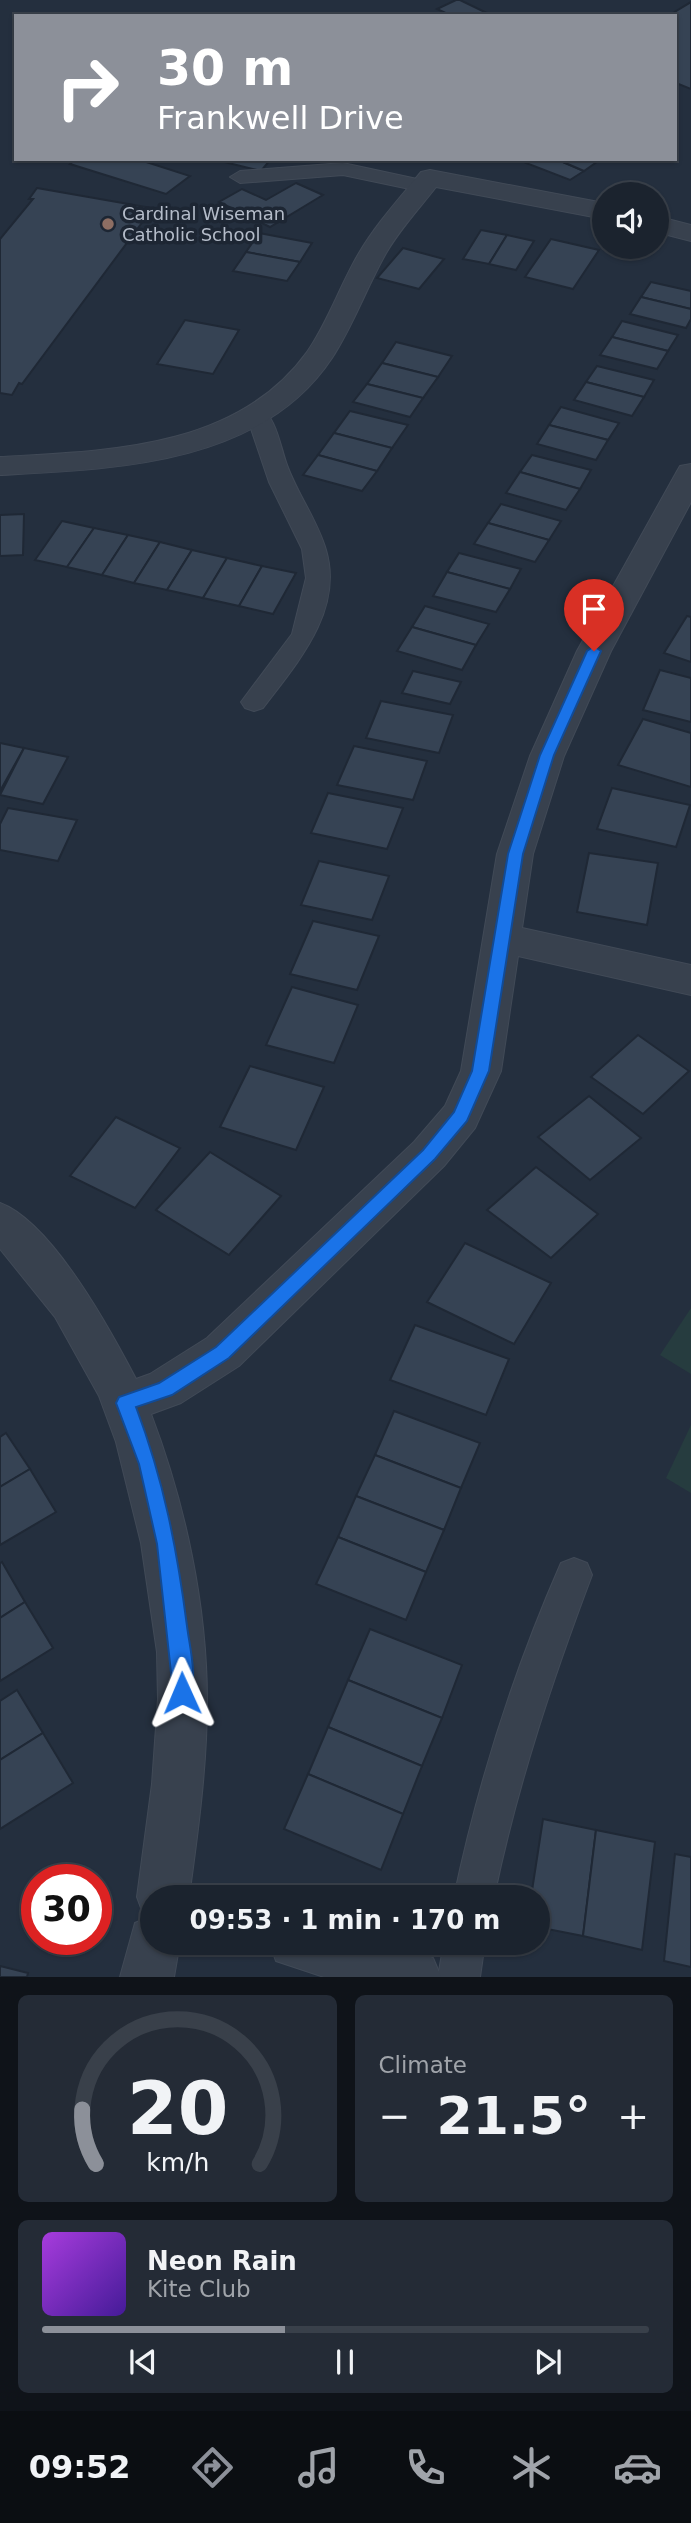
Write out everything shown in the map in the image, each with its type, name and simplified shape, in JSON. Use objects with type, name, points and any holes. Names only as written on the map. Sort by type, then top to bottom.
[{"type":"street","points":[[0,466],[125,457],[178,446],[271,408],[293,390],[318,358],[373,252],[433,174],[592,208]]},
{"type":"street","points":[[669,227],[691,233]]},
{"type":"street","points":[[125,1403],[165,1389],[223,1352],[429,1154],[461,1116],[481,1071],[515,854],[547,755],[594,651],[691,473]]},
{"type":"street","points":[[503,937],[691,980]]},
{"type":"street","points":[[0,1221],[22,1243],[91,1334],[125,1403],[148,1464],[166,1544],[182,1669],[178,1786],[165,1885]]},
{"type":"street","points":[[146,1977],[151,1955]]},
{"type":"street","points":[[339,1955],[414,1977]]},
{"type":"lane","points":[[240,177],[351,164],[433,174]]},
{"type":"lane","points":[[254,702],[304,635],[318,578],[314,549],[281,482],[257,414]]},
{"type":"lane","points":[[476,1885],[488,1823],[522,1713],[574,1575]]},
{"type":"lane","points":[[458,1977],[462,1955]]},
{"type":"green space","points":[[691,1308],[691,1374],[660,1355]]},
{"type":"green space","points":[[691,1425],[691,1493],[666,1478]]},
{"type":"building","points":[[460,0],[489,14],[448,14],[437,9]]},
{"type":"building","points":[[691,2],[691,89],[677,83],[677,14],[671,14]]},
{"type":"building","points":[[74,161],[143,161],[190,176],[166,194],[70,164]]},
{"type":"building","points":[[220,161],[269,161],[261,171]]},
{"type":"building","points":[[561,161],[584,171],[570,180],[526,163]]},
{"type":"building","points":[[561,161],[598,161],[584,171]]},
{"type":"building","points":[[296,183],[323,195],[270,227],[219,202],[242,189],[266,200]]},
{"type":"building","points":[[37,188],[157,209],[149,220],[144,220],[12,395],[0,393],[0,239],[33,199],[29,199]]},
{"type":"building","points":[[481,230],[507,235],[489,264],[463,259]]},
{"type":"building","points":[[259,233],[312,243],[300,262],[246,252]]},
{"type":"building","points":[[507,235],[534,241],[516,270],[489,264]]},
{"type":"building","points":[[551,239],[592,248],[593,259],[573,289],[525,277]]},
{"type":"building","points":[[403,248],[444,259],[419,289],[377,278]]},
{"type":"building","points":[[246,252],[300,262],[287,281],[233,271]]},
{"type":"building","points":[[651,282],[691,291],[691,309],[641,297]]},
{"type":"building","points":[[641,297],[691,309],[691,319],[686,328],[630,314]]},
{"type":"building","points":[[185,320],[239,330],[213,374],[157,364]]},
{"type":"building","points":[[622,321],[678,335],[668,351],[612,337]]},
{"type":"building","points":[[612,337],[668,351],[657,369],[600,355]]},
{"type":"building","points":[[396,342],[452,356],[438,377],[382,363]]},
{"type":"building","points":[[382,363],[438,377],[423,398],[367,384]]},
{"type":"building","points":[[597,366],[654,380],[644,397],[586,382]]},
{"type":"building","points":[[586,382],[644,397],[632,416],[574,400]]},
{"type":"building","points":[[367,384],[423,398],[410,417],[353,402]]},
{"type":"building","points":[[561,407],[619,423],[608,440],[549,425]]},
{"type":"building","points":[[350,411],[408,425],[392,448],[334,433]]},
{"type":"building","points":[[549,425],[608,440],[596,460],[537,444]]},
{"type":"building","points":[[334,433],[392,448],[377,471],[318,455]]},
{"type":"building","points":[[318,455],[377,471],[362,491],[303,475]]},
{"type":"building","points":[[532,455],[591,470],[580,489],[520,472]]},
{"type":"building","points":[[520,472],[580,489],[566,510],[506,493]]},
{"type":"building","points":[[501,504],[561,521],[549,540],[488,523]]},
{"type":"building","points":[[24,514],[23,555],[0,556],[0,515]]},
{"type":"building","points":[[62,521],[94,528],[67,567],[35,560]]},
{"type":"building","points":[[488,523],[549,540],[535,562],[474,544]]},
{"type":"building","points":[[94,528],[128,535],[102,575],[67,567]]},
{"type":"building","points":[[128,535],[160,542],[134,583],[102,575]]},
{"type":"building","points":[[160,542],[192,550],[167,590],[134,583]]},
{"type":"building","points":[[192,550],[227,558],[203,598],[167,590]]},
{"type":"building","points":[[459,553],[521,569],[510,589],[447,572]]},
{"type":"building","points":[[227,558],[262,566],[239,606],[203,598]]},
{"type":"building","points":[[262,566],[296,573],[273,614],[239,606]]},
{"type":"building","points":[[447,572],[510,589],[496,612],[433,596]]},
{"type":"building","points":[[425,606],[489,624],[476,645],[412,627]]},
{"type":"building","points":[[687,616],[691,617],[691,662],[664,653]]},
{"type":"building","points":[[412,627],[476,645],[462,670],[397,651]]},
{"type":"building","points":[[660,670],[691,678],[691,722],[643,710]]},
{"type":"building","points":[[413,671],[461,682],[450,704],[402,693]]},
{"type":"building","points":[[381,701],[453,715],[439,753],[366,738]]},
{"type":"building","points":[[643,719],[691,733],[691,787],[618,765]]},
{"type":"building","points":[[0,743],[24,748],[0,791]]},
{"type":"building","points":[[354,746],[427,761],[413,800],[337,785]]},
{"type":"building","points":[[24,748],[68,757],[43,804],[0,795]]},
{"type":"building","points":[[612,788],[690,805],[676,847],[597,829]]},
{"type":"building","points":[[328,793],[403,808],[387,849],[311,833]]},
{"type":"building","points":[[8,808],[77,820],[58,861],[0,850],[0,824]]},
{"type":"building","points":[[589,853],[658,863],[647,925],[577,912]]},
{"type":"building","points":[[319,861],[389,876],[372,920],[301,905]]},
{"type":"building","points":[[313,921],[379,936],[357,990],[290,974]]},
{"type":"building","points":[[292,987],[358,1005],[334,1063],[266,1045]]},
{"type":"building","points":[[638,1035],[689,1071],[643,1114],[591,1077]]},
{"type":"building","points":[[250,1066],[324,1087],[296,1150],[220,1127]]},
{"type":"building","points":[[589,1096],[641,1138],[590,1180],[538,1137]]},
{"type":"building","points":[[116,1117],[180,1148],[135,1208],[70,1176]]},
{"type":"building","points":[[210,1152],[281,1196],[229,1255],[156,1210]]},
{"type":"building","points":[[536,1167],[598,1214],[551,1258],[487,1210]]},
{"type":"building","points":[[465,1243],[551,1283],[514,1344],[427,1302]]},
{"type":"building","points":[[415,1325],[509,1359],[486,1415],[390,1380]]},
{"type":"building","points":[[394,1411],[480,1443],[461,1488],[375,1455]]},
{"type":"building","points":[[6,1433],[30,1469],[0,1487],[0,1437]]},
{"type":"building","points":[[375,1455],[461,1488],[444,1530],[356,1496]]},
{"type":"building","points":[[30,1469],[56,1512],[0,1545],[0,1487]]},
{"type":"building","points":[[356,1496],[444,1530],[426,1572],[338,1537]]},
{"type":"building","points":[[338,1537],[426,1572],[406,1620],[316,1584]]},
{"type":"building","points":[[2,1562],[25,1602],[0,1618],[0,1563]]},
{"type":"building","points":[[25,1602],[53,1648],[0,1681],[0,1618]]},
{"type":"building","points":[[370,1629],[462,1665],[442,1718],[348,1680]]},
{"type":"building","points":[[348,1680],[442,1718],[422,1766],[328,1727]]},
{"type":"building","points":[[17,1690],[43,1733],[0,1760],[0,1701]]},
{"type":"building","points":[[328,1727],[422,1766],[403,1814],[308,1774]]},
{"type":"building","points":[[43,1733],[73,1783],[0,1829],[0,1760]]},
{"type":"building","points":[[308,1774],[403,1814],[381,1870],[284,1829]]},
{"type":"building","points":[[543,1819],[596,1830],[583,1936],[550,1930],[550,1885],[533,1885]]},
{"type":"building","points":[[596,1830],[655,1842],[642,1950],[583,1936]]},
{"type":"building","points":[[675,1854],[691,1857],[691,1967],[664,1961]]},
{"type":"building","points":[[0,1966],[28,1973],[27,1977],[0,1977]]},
{"type":"place","name":"Cardinal Wiseman Catholic School","points":[[108,224]]},
{"type":"route","points":[[182,1693],[182,1669],[166,1544],[148,1464],[125,1403],[165,1389],[223,1352],[429,1154],[461,1116],[481,1071],[515,854],[547,755],[594,651]]}]
